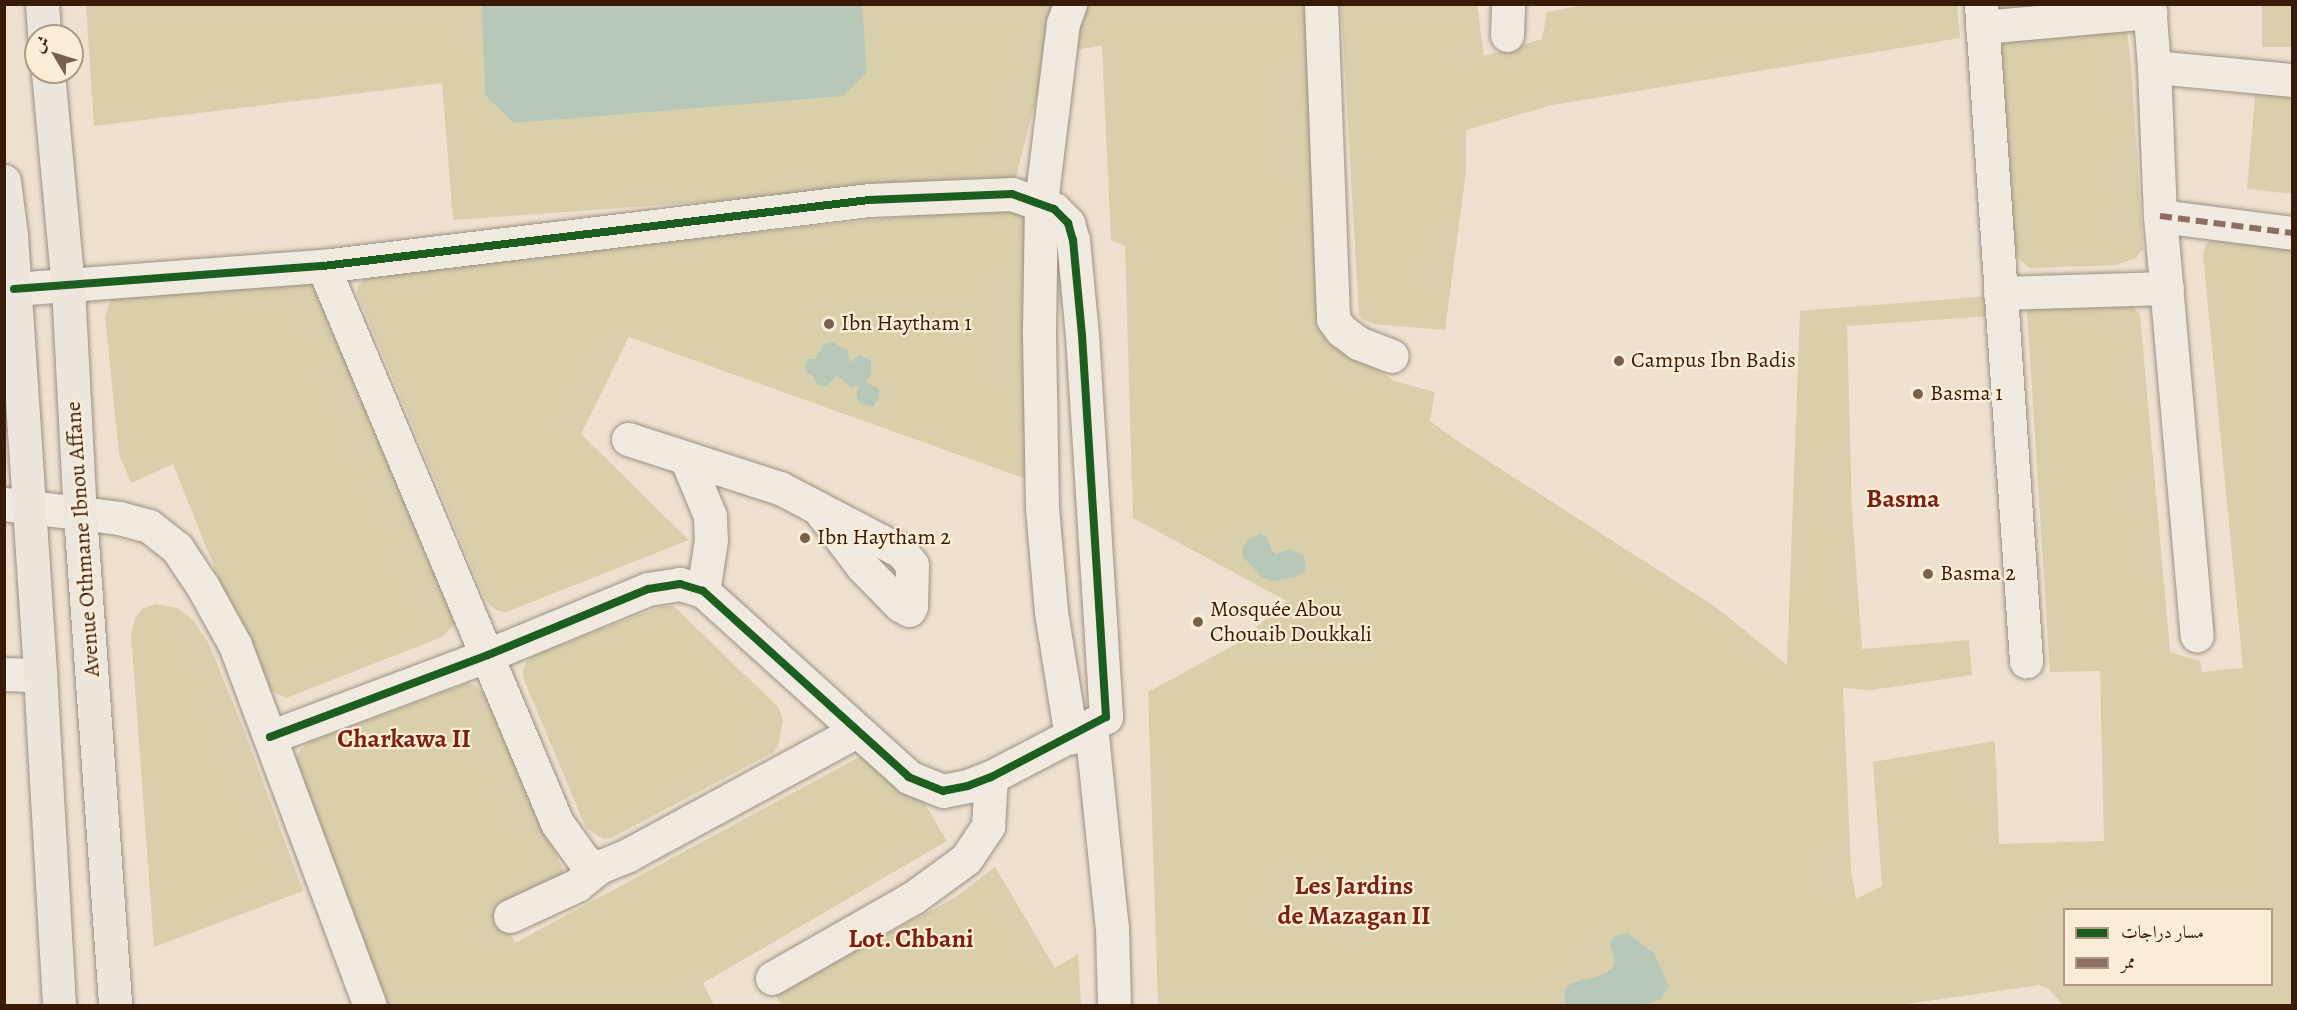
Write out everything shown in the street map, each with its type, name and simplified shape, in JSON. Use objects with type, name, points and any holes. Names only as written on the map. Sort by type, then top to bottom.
[{"type":"main road","points":[[42,4],[43,24]]},
{"type":"main road","name":"Avenue Othmane Ibnou Affane","points":[[49,84],[68,287],[80,514],[115,1005]]},
{"type":"main road","points":[[4,182],[14,289],[16,505],[40,675],[58,1005]]},
{"type":"street","points":[[1070,4],[1063,23],[1041,203],[1040,457],[1051,612],[1081,731],[1112,928],[1114,1005]]},
{"type":"street","points":[[1321,4],[1333,319],[1341,330],[1358,343],[1392,356]]},
{"type":"street","points":[[2026,662],[1982,16],[2149,8],[2154,67],[2160,216],[2197,635]]},
{"type":"street","points":[[2154,67],[2292,80]]},
{"type":"street","points":[[14,289],[68,287],[323,266],[869,200],[1012,194],[1054,209],[1068,224],[1073,240],[1083,335],[1106,717],[991,777],[968,786],[943,790],[909,777],[703,591],[680,584],[648,589],[488,656],[270,737]]},
{"type":"street","points":[[2160,216],[2292,232]]},
{"type":"street","points":[[323,266],[557,823],[585,862],[599,867]]},
{"type":"street","points":[[2000,293],[2167,288]]},
{"type":"street","points":[[1039,336],[1083,335]]},
{"type":"street","points":[[628,439],[780,488],[818,508]]},
{"type":"street","points":[[1040,457],[1091,448]]},
{"type":"street","points":[[687,458],[710,516],[711,540],[703,591]]},
{"type":"street","points":[[16,505],[118,518],[149,526],[177,548],[203,587],[235,645],[370,1005]]},
{"type":"street","points":[[4,675],[40,675]]},
{"type":"street","points":[[510,916],[577,885],[599,867],[628,855],[856,731]]},
{"type":"street","points":[[772,978],[914,897],[966,859],[988,826],[991,777]]},
{"type":"shaded area","points":[[1590,4],[1957,5],[1960,38],[1552,105],[1466,130],[1466,172],[1445,330],[1374,324],[1364,320],[1359,315],[1341,5],[1477,5],[1484,56],[1542,39],[1547,12]]},
{"type":"shaded area","points":[[86,5],[1312,5],[1346,348],[1394,381],[1435,392],[1430,421],[1465,446],[1717,608],[1787,665],[1800,311],[1989,296],[1991,316],[1847,326],[1852,512],[1862,649],[1969,640],[1972,675],[1871,690],[1843,688],[1851,870],[1856,899],[1882,886],[1873,762],[1995,741],[1999,844],[2104,841],[2100,671],[2050,672],[2027,311],[2034,303],[2130,305],[2140,314],[2170,652],[2200,661],[2202,672],[2243,668],[2203,255],[2206,244],[2212,239],[2292,249],[2292,1005],[2063,1005],[2048,988],[2039,985],[1892,1006],[1158,1005],[1148,692],[1238,643],[1287,601],[1133,518],[1125,246],[1111,240],[1102,46],[1048,53],[1015,180],[453,220],[442,83],[94,126]]},
{"type":"shaded area","points":[[482,5],[862,5],[867,72],[843,96],[514,123],[485,95]]},
{"type":"shaded area","points":[[1994,5],[2124,5],[2131,64],[2143,249],[2136,258],[2116,265],[2030,268],[2020,260],[2013,248]]},
{"type":"shaded area","points":[[2262,5],[2292,5],[2292,47],[2262,47]]},
{"type":"shaded area","points":[[2256,86],[2292,90],[2292,194],[2247,189]]},
{"type":"shaded area","points":[[1011,205],[1029,209],[1029,480],[629,337],[581,434],[689,540],[506,612],[496,610],[483,594],[357,293],[358,286],[374,269],[505,259]]},
{"type":"shaded area","points":[[314,280],[457,622],[442,637],[286,698],[269,690],[259,679],[173,464],[131,483],[119,454],[105,316],[112,298]]},
{"type":"shaded area","points":[[832,342],[847,349],[850,362],[859,355],[871,360],[871,375],[866,382],[879,389],[879,397],[873,407],[860,404],[856,395],[860,385],[851,387],[837,376],[826,387],[818,385],[804,368],[808,359],[815,359],[824,344]]},
{"type":"shaded area","points":[[1260,534],[1267,537],[1272,551],[1276,554],[1291,549],[1304,556],[1306,566],[1304,572],[1296,577],[1273,581],[1262,577],[1243,557],[1243,548],[1248,540]]},
{"type":"shaded area","points":[[155,604],[178,608],[193,620],[209,644],[244,730],[303,891],[154,947],[131,633],[135,618],[142,609]]},
{"type":"shaded area","points":[[662,606],[673,606],[779,708],[783,720],[778,746],[774,752],[611,838],[603,839],[586,828],[524,680],[523,670],[527,661],[534,655]]},
{"type":"shaded area","points":[[468,683],[475,685],[488,698],[566,877],[502,914],[515,943],[865,754],[918,793],[947,841],[703,983],[714,1005],[387,1005],[291,775],[293,764],[301,749],[309,742]]},
{"type":"shaded area","points":[[995,867],[1055,968],[1078,954],[1081,1005],[782,1006],[775,994],[956,897]]},
{"type":"shaded area","points":[[1627,933],[1654,953],[1669,986],[1661,999],[1644,1005],[1565,1005],[1564,991],[1571,983],[1599,976],[1611,970],[1615,962],[1610,943],[1615,936]]},
{"type":"marked path","points":[[2160,216],[2292,233]]},
{"type":"cycle path","points":[[14,289],[323,266],[869,200],[1012,194],[1054,209],[1068,223],[1073,240],[1082,335],[1106,717],[991,777],[968,786],[943,791],[909,777],[703,591],[680,584],[648,589],[488,655],[270,737]]},
{"type":"place","name":"Ibn Haytham 1","points":[[829,324]]},
{"type":"place","name":"Campus Ibn Badis","points":[[1619,361]]},
{"type":"place","name":"Basma 1","points":[[1918,394]]},
{"type":"place","name":"Ibn Haytham 2","points":[[805,538]]},
{"type":"place","name":"Basma 2","points":[[1928,574]]},
{"type":"place","name":"Mosquée Abou Chouaib Doukkali","points":[[1198,622]]},
{"type":"district","name":"Basma","points":[[1903,499]]},
{"type":"district","name":"Charkawa II","points":[[404,739]]},
{"type":"district","name":"Les Jardins de Mazagan II","points":[[1354,901]]},
{"type":"district","name":"Lot. Chbani","points":[[911,939]]}]
